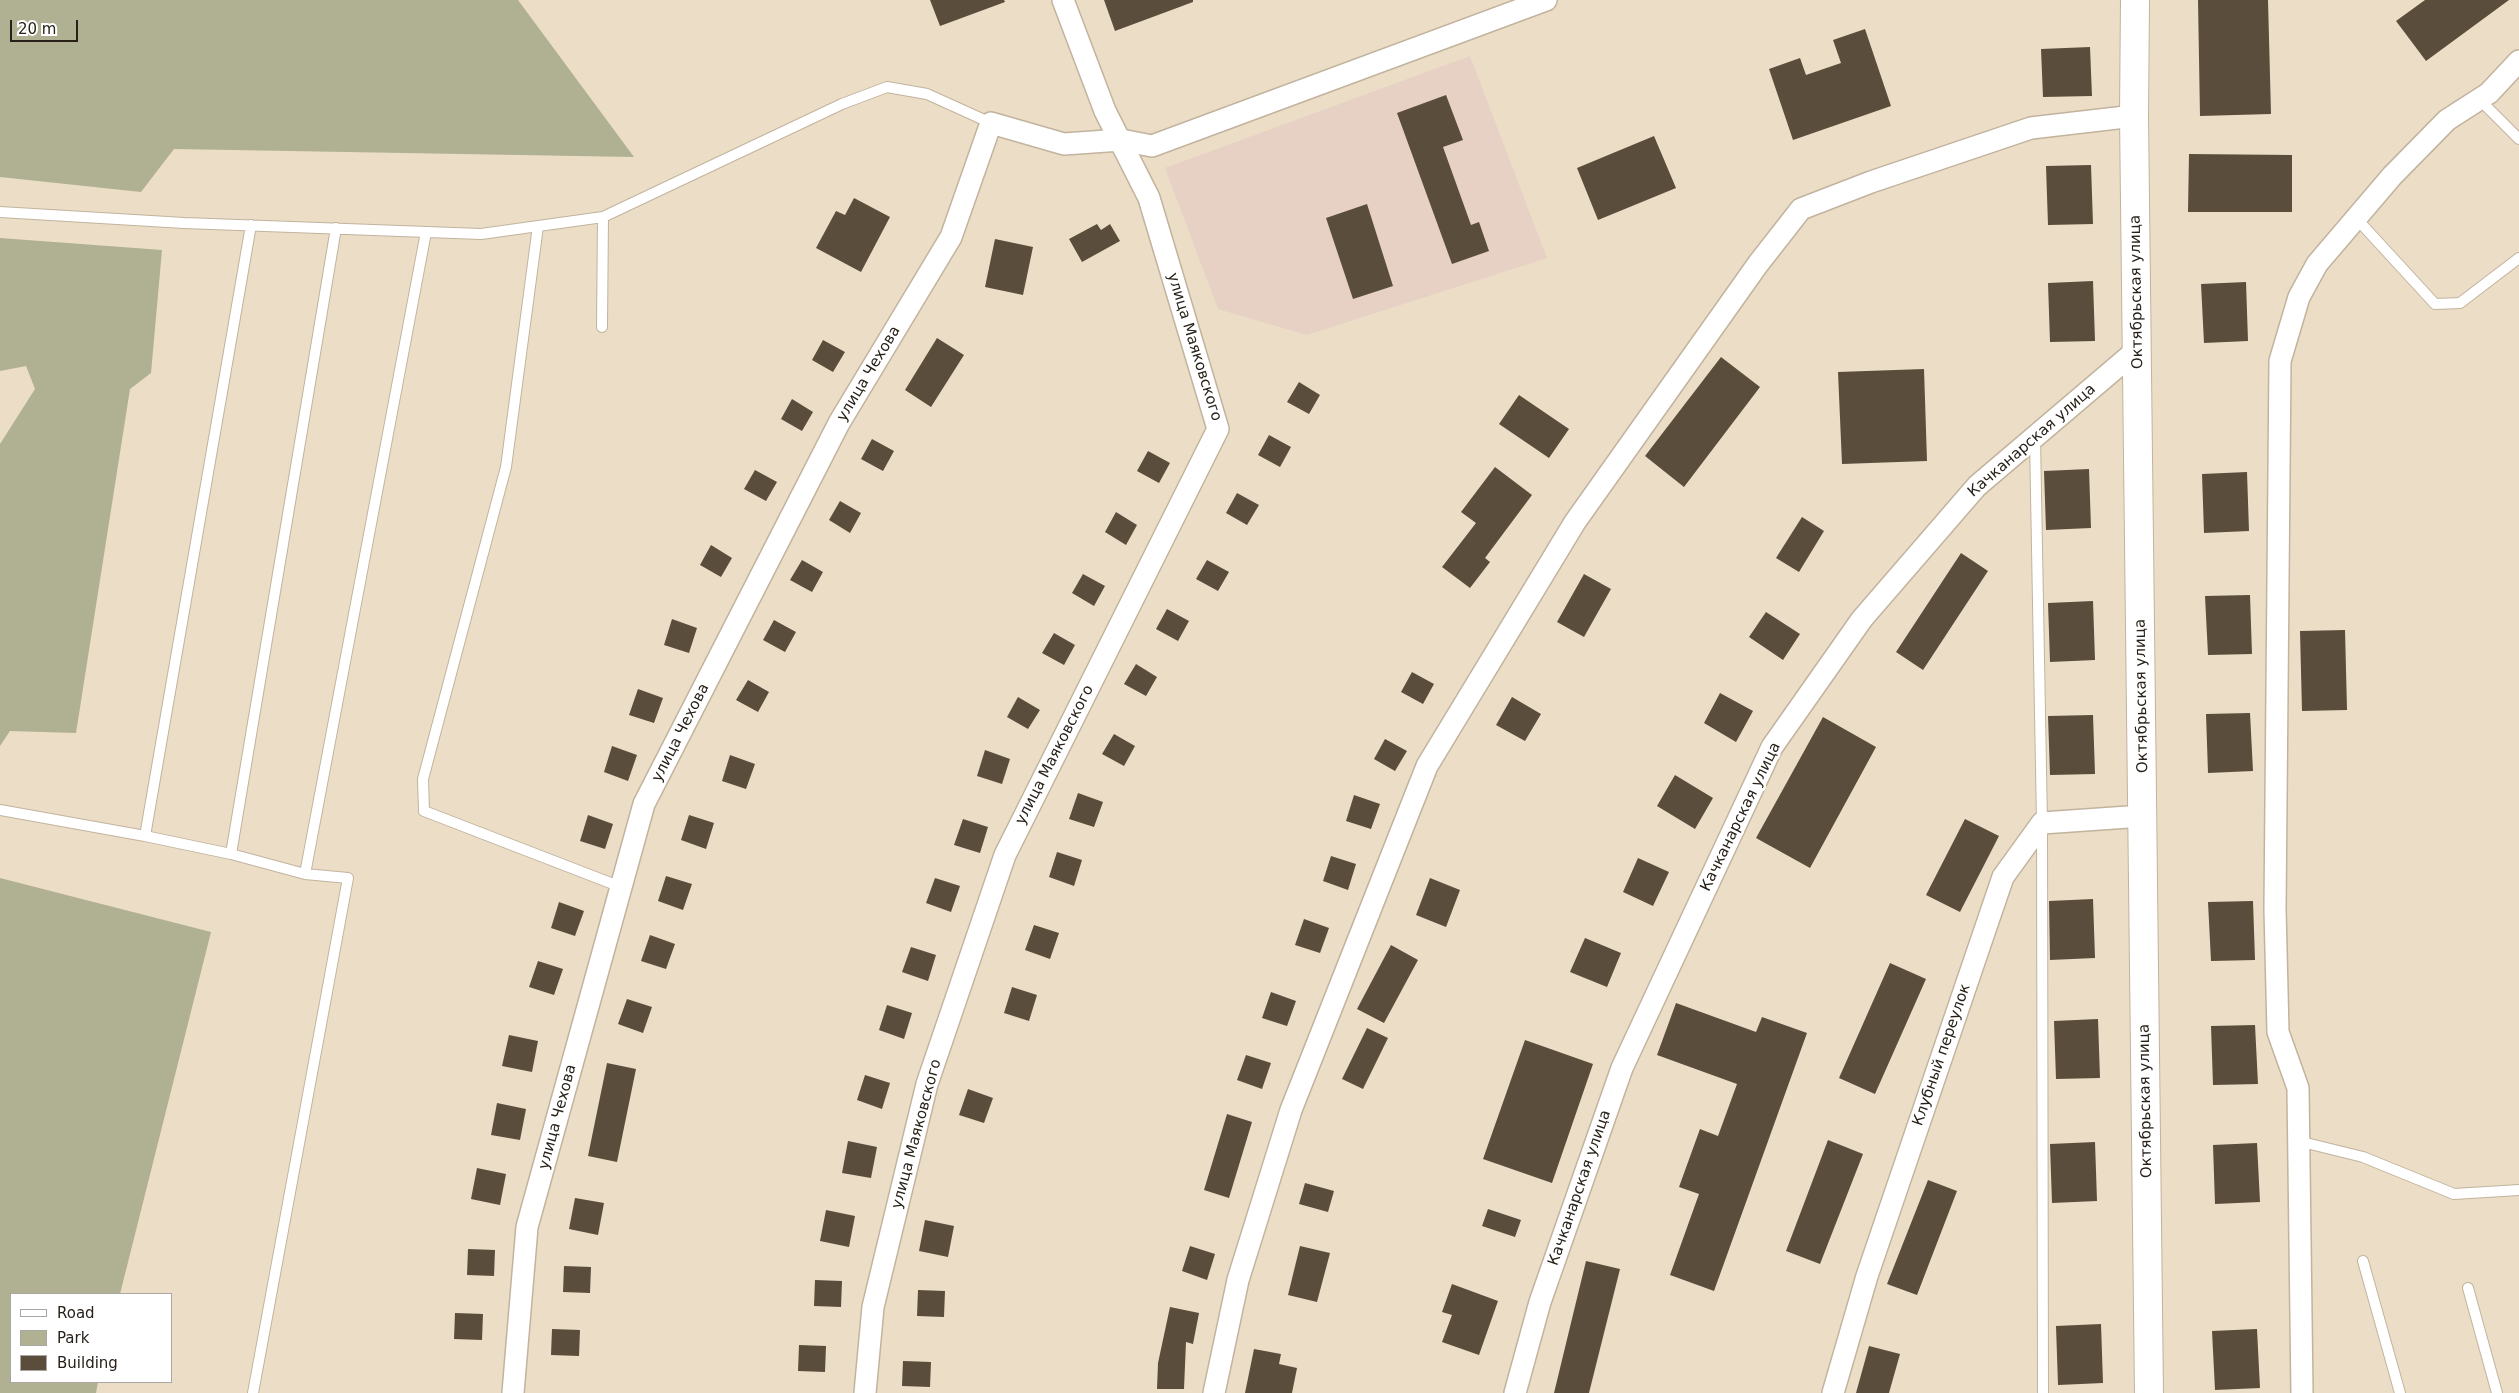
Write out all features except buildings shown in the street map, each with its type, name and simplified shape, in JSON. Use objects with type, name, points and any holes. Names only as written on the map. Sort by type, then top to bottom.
[{"type":"street","name":"улица Маяковского","points":[[865,1393],[873,1307],[928,1084],[1005,855],[1218,429],[1149,198],[1105,111],[1063,0]]},
{"type":"street","points":[[991,123],[1064,144],[1121,140],[1152,146],[1546,0]]},
{"type":"street","name":"Октябрьская улица","points":[[2135,0],[2134,116],[2149,1393]]},
{"type":"street","points":[[2302,1393],[2298,1088],[2278,1032],[2275,909],[2280,361],[2299,297],[2317,264],[2392,176],[2447,120],[2489,92],[2519,61]]},
{"type":"street","points":[[1214,1393],[1238,1280],[1291,1110],[1426,766],[1575,522],[1758,264],[1801,209],[1871,182],[2031,128],[2134,116]]},
{"type":"street","name":"улица Чехова","points":[[513,1393],[528,1227],[644,804],[839,423],[951,237],[991,123]]},
{"type":"street","name":"Качканарская улица","points":[[1515,1393],[1540,1302],[1622,1068],[1772,747],[1862,619],[1977,486],[2138,349]]},
{"type":"street","points":[[2042,823],[2143,816]]},
{"type":"street","name":"Клубный переулок","points":[[1833,1393],[1867,1276],[2003,877],[2042,823]]},
{"type":"lane","points":[[0,212],[251,225],[481,234],[604,217],[842,104],[887,87],[927,94],[991,123]]},
{"type":"lane","points":[[2479,99],[2519,139]]},
{"type":"lane","points":[[602,326],[604,217]]},
{"type":"lane","points":[[2356,218],[2435,304],[2460,303],[2519,258]]},
{"type":"lane","points":[[145,836],[251,225]]},
{"type":"lane","points":[[538,226],[506,468],[423,779],[424,811],[621,887]]},
{"type":"lane","points":[[231,854],[336,228]]},
{"type":"lane","points":[[306,874],[426,232]]},
{"type":"lane","points":[[2035,437],[2042,823],[2043,1393]]},
{"type":"lane","points":[[0,810],[145,836],[231,854],[306,874],[348,878],[253,1393]]},
{"type":"lane","points":[[2298,1141],[2363,1157],[2454,1194],[2519,1190]]},
{"type":"lane","points":[[2363,1261],[2400,1393]]},
{"type":"lane","points":[[2468,1288],[2497,1393]]},
{"type":"shaded area","points":[[1470,56],[1547,258],[1307,335],[1218,309],[1165,168]]},
{"type":"green space","points":[[0,0],[518,0],[634,157],[174,149],[141,192],[0,177]]},
{"type":"green space","points":[[0,238],[162,250],[151,373],[130,389],[76,733],[10,731],[0,746],[0,444],[35,389],[26,366],[0,371]]},
{"type":"green space","points":[[0,878],[211,932],[120,1293],[10,1293],[10,1383],[98,1383],[96,1393],[0,1393]]}]
